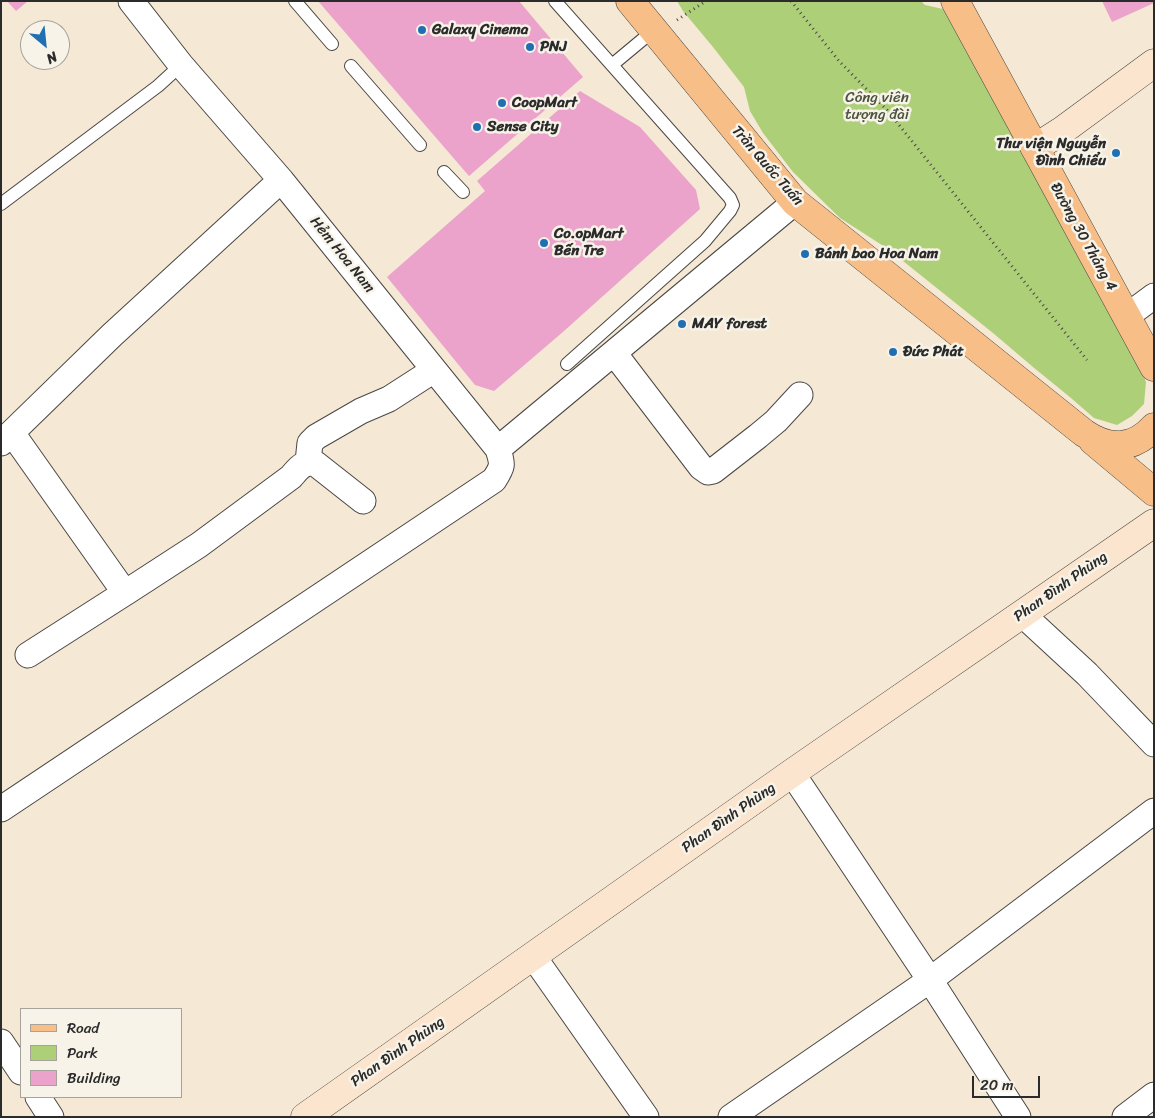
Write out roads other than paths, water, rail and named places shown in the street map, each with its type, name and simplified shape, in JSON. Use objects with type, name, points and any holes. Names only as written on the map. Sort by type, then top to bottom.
[{"type":"main road","name":"Trần Quốc Tuấn","points":[[630,1],[795,202],[1095,441],[1108,445],[1121,445],[1134,442],[1150,431]]},
{"type":"main road","name":"Đường 30 Tháng 4","points":[[955,1],[1154,367]]},
{"type":"main road","points":[[1084,433],[1154,492]]},
{"type":"street","name":"Hẻm Hoa Nam","points":[[131,1],[181,66],[282,180],[498,449]]},
{"type":"street","points":[[1035,148],[1063,130],[1154,62]]},
{"type":"street","points":[[125,593],[6,438],[112,335],[282,180]]},
{"type":"street","points":[[1,809],[494,480],[501,470],[502,462],[498,449],[795,202]]},
{"type":"street","points":[[1127,316],[1154,296]]},
{"type":"street","points":[[614,353],[701,467],[708,472],[713,471],[776,421],[800,395]]},
{"type":"street","points":[[308,462],[310,444],[316,437],[361,411],[388,399],[434,370]]},
{"type":"street","points":[[28,655],[198,545],[291,477],[300,467],[308,462],[316,464],[363,501]]},
{"type":"street","name":"Phan Đình Phùng","points":[[305,1117],[792,773],[1154,523]]},
{"type":"street","points":[[1022,614],[1087,674],[1154,744]]},
{"type":"street","points":[[792,773],[930,980],[1018,1117]]},
{"type":"street","points":[[731,1117],[930,980],[1154,811]]},
{"type":"street","points":[[533,956],[646,1117]]},
{"type":"street","points":[[1,1042],[20,1070]]},
{"type":"street","points":[[1124,1117],[1154,1095]]},
{"type":"street","points":[[39,1098],[51,1117]]},
{"type":"lane","points":[[295,1],[332,44]]},
{"type":"lane","points":[[555,1],[730,198],[733,205],[705,241],[567,364]]},
{"type":"lane","points":[[612,65],[655,31]]},
{"type":"lane","points":[[1,204],[158,86],[181,66]]},
{"type":"lane","points":[[351,66],[420,145]]},
{"type":"lane","points":[[444,172],[463,192]]},
{"type":"place","name":"Galaxy Cinema","points":[[422,30]]},
{"type":"place","name":"PNJ","points":[[530,47]]},
{"type":"place","name":"CoopMart","points":[[502,103]]},
{"type":"place","name":"Sense City","points":[[477,127]]},
{"type":"place","name":"Thư viện Nguyễn Đình Chiểu","points":[[1116,153]]},
{"type":"place","name":"Co.opMart Bến Tre","points":[[544,243]]},
{"type":"place","name":"Bánh bao Hoa Nam","points":[[805,254]]},
{"type":"place","name":"MAY forest","points":[[682,324]]},
{"type":"place","name":"Đức Phát","points":[[893,352]]},
{"type":"park label","name":"Công viên tượng đài","points":[[877,106]]}]
